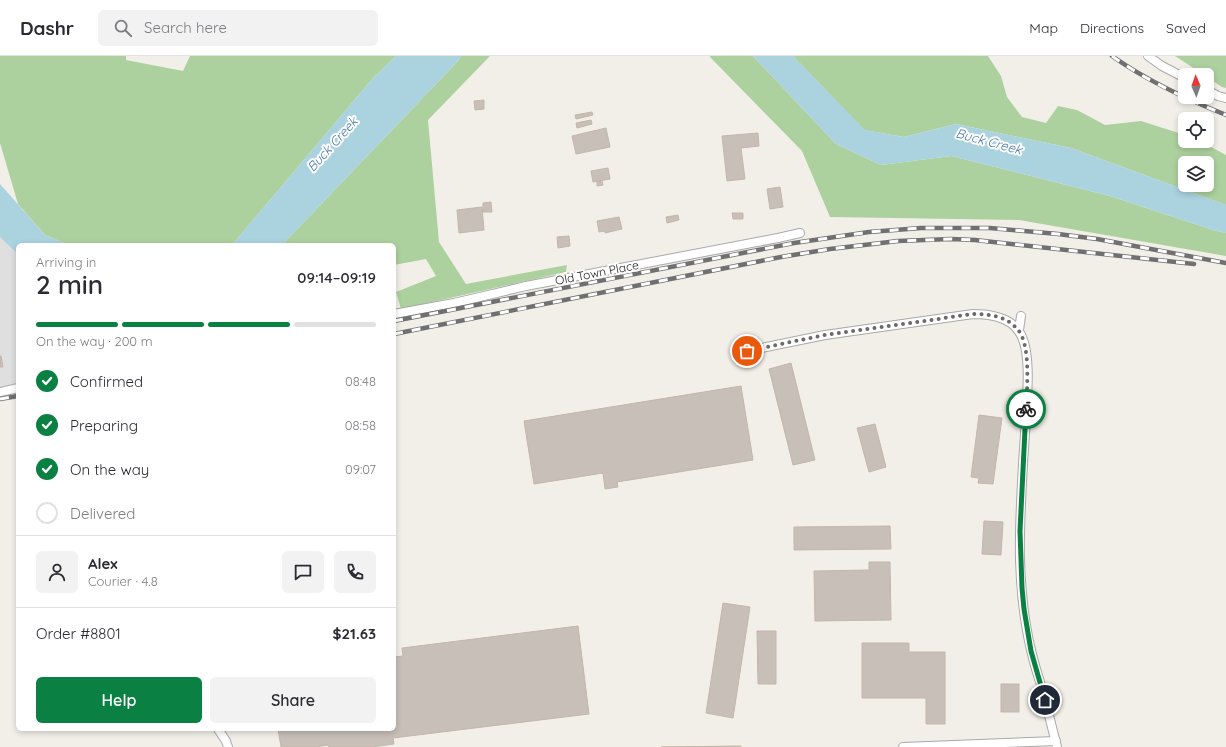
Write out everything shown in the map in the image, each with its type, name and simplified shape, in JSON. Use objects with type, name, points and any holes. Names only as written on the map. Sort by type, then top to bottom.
[{"type":"street","points":[[1148,56],[1162,66],[1178,74]]},
{"type":"street","points":[[1214,94],[1226,98]]},
{"type":"street","name":"Old Town Place","points":[[396,314],[454,303],[526,286],[800,233]]},
{"type":"street","points":[[747,351],[825,335],[973,314],[985,314],[1005,319],[1019,330],[1023,337],[1027,360],[1027,397],[1020,531],[1022,588],[1031,651],[1056,744],[903,747]]},
{"type":"street","points":[[1019,330],[1021,316]]},
{"type":"street","points":[[0,392],[16,388]]},
{"type":"street","points":[[219,731],[228,747]]},
{"type":"shaded area","points":[[0,220],[17,243],[16,388],[0,392]]},
{"type":"green space","points":[[0,56],[126,56],[126,60],[183,71],[190,56],[396,56],[373,78],[234,243],[64,243],[45,235],[18,204],[0,143]]},
{"type":"green space","points":[[461,56],[490,56],[428,120],[439,242],[466,284],[567,265],[566,272],[401,309],[396,292],[436,276],[426,259],[396,265],[396,243],[284,243],[458,61]]},
{"type":"green space","points":[[710,56],[753,56],[836,144],[881,165],[951,156],[1110,196],[1226,233],[1226,256],[1019,220],[830,217],[802,151]]},
{"type":"green space","points":[[793,56],[988,56],[1001,76],[1007,97],[1022,117],[1046,123],[1058,106],[1077,110],[1105,125],[1141,121],[1178,133],[1178,148],[1213,148],[1226,155],[1226,205],[1191,192],[1214,192],[1214,156],[1178,156],[1178,187],[1071,148],[956,124],[904,137],[864,130]]},
{"type":"green space","points":[[1175,56],[1226,56],[1226,88],[1214,82],[1214,68],[1193,68]]},
{"type":"water","name":"Buck Creek","points":[[396,56],[461,56],[458,61],[284,243],[234,243],[373,78]]},
{"type":"water","name":"Buck Creek","points":[[753,56],[793,56],[865,130],[904,137],[956,124],[1071,148],[1178,187],[1178,192],[1191,192],[1226,205],[1226,233],[1110,196],[951,156],[881,165],[836,144]]},
{"type":"water","points":[[0,184],[45,235],[64,243],[16,243],[16,252],[0,237]]},
{"type":"building","points":[[484,100],[484,109],[475,110],[474,101]]},
{"type":"building","points":[[592,112],[593,115],[576,119],[575,115]]},
{"type":"building","points":[[591,120],[592,124],[577,128],[576,123]]},
{"type":"building","points":[[606,128],[610,147],[576,154],[572,136]]},
{"type":"building","points":[[758,133],[759,146],[741,148],[745,179],[727,181],[722,136]]},
{"type":"building","points":[[608,168],[610,179],[593,182],[591,171]]},
{"type":"building","points":[[602,181],[603,185],[597,186],[597,182]]},
{"type":"building","points":[[780,187],[783,207],[770,209],[767,189]]},
{"type":"building","points":[[491,202],[492,212],[483,212],[483,203]]},
{"type":"building","points":[[482,207],[484,230],[459,233],[457,210]]},
{"type":"building","points":[[732,213],[743,213],[743,219],[733,219]]},
{"type":"building","points":[[678,215],[679,220],[667,223],[666,217]]},
{"type":"building","points":[[619,217],[622,229],[605,233],[605,231],[599,232],[597,221]]},
{"type":"building","points":[[569,236],[570,246],[558,248],[557,237]]},
{"type":"building","points":[[1,356],[3,367],[0,367]]},
{"type":"building","points":[[791,363],[815,460],[793,465],[769,369]]},
{"type":"building","points":[[741,386],[753,460],[617,482],[618,487],[605,489],[603,473],[534,484],[524,421]]},
{"type":"building","points":[[979,415],[1002,418],[993,484],[978,483],[979,478],[971,477]]},
{"type":"building","points":[[875,424],[886,467],[869,472],[857,428]]},
{"type":"building","points":[[984,521],[1003,522],[1001,555],[982,554]]},
{"type":"building","points":[[890,526],[891,549],[794,550],[794,527]]},
{"type":"building","points":[[869,562],[890,562],[891,620],[815,621],[814,571],[869,570]]},
{"type":"building","points":[[723,603],[750,607],[733,718],[706,713]]},
{"type":"building","points":[[578,626],[589,714],[393,738],[394,744],[372,747],[329,747],[328,745],[317,747],[281,747],[278,731],[396,731],[396,657],[403,656],[402,648]]},
{"type":"building","points":[[757,631],[776,631],[776,684],[758,684]]},
{"type":"building","points":[[862,643],[909,643],[909,652],[945,652],[945,724],[926,724],[926,698],[862,698]]},
{"type":"building","points":[[1001,684],[1019,684],[1019,712],[1001,712]]},
{"type":"building","points":[[741,746],[741,747],[661,747]]},
{"type":"railway","points":[[1112,56],[1139,74],[1167,89],[1226,115]]},
{"type":"railway","points":[[396,321],[794,243],[869,232],[921,228],[990,228],[1058,234],[1097,239],[1226,263]]},
{"type":"railway","points":[[396,334],[781,257],[830,249],[898,241],[951,239],[975,240],[1194,264]]},
{"type":"railway","points":[[0,399],[16,396]]},
{"type":"way so far","points":[[747,351],[825,335],[944,317],[990,314],[1005,319],[1013,324],[1023,337],[1027,360],[1026,409]]},
{"type":"route","points":[[1026,409],[1020,561],[1024,609],[1031,651],[1045,700]]}]
